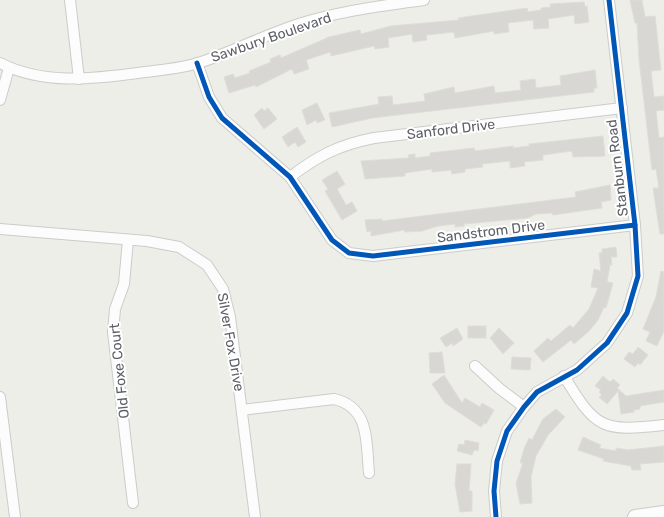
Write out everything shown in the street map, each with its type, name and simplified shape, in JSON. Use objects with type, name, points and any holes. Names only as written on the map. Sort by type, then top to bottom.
[{"type":"main road","points":[[635,517],[664,513]]},
{"type":"street","points":[[70,0],[79,79]]},
{"type":"street","name":"Sawbury Boulevard","points":[[5,66],[46,78],[79,79],[165,70],[197,63],[310,20],[356,9],[424,0]]},
{"type":"street","name":"Stanburn Road","points":[[496,517],[494,491],[497,461],[507,431],[537,392],[577,370],[607,343],[627,313],[638,276],[639,264],[635,225],[609,0]]},
{"type":"street","points":[[197,63],[209,97],[222,118],[290,177]]},
{"type":"street","points":[[0,100],[5,66]]},
{"type":"street","name":"Sanford Drive","points":[[290,177],[314,159],[345,144],[374,138],[622,108]]},
{"type":"street","name":"Sandstrom Drive","points":[[290,177],[332,240],[348,253],[373,256],[635,225]]},
{"type":"street","name":"Silver Fox Drive","points":[[0,229],[128,240],[179,247],[207,265],[223,289],[230,317],[255,517]]},
{"type":"street","name":"Old Foxe Court","points":[[128,240],[124,284],[115,309],[112,332],[133,503]]},
{"type":"street","points":[[475,366],[500,389],[524,407]]},
{"type":"street","points":[[564,376],[585,411],[610,427],[638,428],[664,425]]},
{"type":"street","points":[[0,397],[15,517]]},
{"type":"street","points":[[242,410],[334,399],[347,402],[357,410],[363,422],[369,472]]},
{"type":"building","points":[[630,0],[642,0],[645,17],[655,16],[661,70],[651,71],[654,97],[664,96],[664,110],[656,111],[659,138],[664,137],[664,234],[660,234],[653,188],[659,188],[656,169],[652,170],[639,59],[637,23],[635,23]]},
{"type":"building","points":[[584,2],[585,7],[587,6],[589,22],[575,24],[574,15],[548,19],[549,28],[534,29],[533,20],[508,23],[509,32],[494,34],[494,31],[455,38],[454,32],[426,35],[427,40],[413,42],[412,34],[388,38],[389,47],[375,49],[374,46],[331,56],[330,52],[306,60],[309,69],[294,74],[292,69],[256,87],[255,85],[229,93],[224,77],[233,74],[235,78],[250,73],[249,71],[271,62],[270,59],[280,55],[281,58],[329,37],[360,30],[361,34],[391,26],[459,20],[458,18],[527,8],[528,12],[551,7],[550,4]]},
{"type":"building","points":[[595,70],[597,88],[594,88],[594,92],[372,118],[332,127],[329,113],[379,104],[378,97],[392,96],[393,105],[425,101],[424,94],[454,87],[455,93],[494,86],[495,93],[521,90],[520,81],[535,79],[536,88],[561,85],[560,76]]},
{"type":"building","points":[[317,103],[325,120],[317,123],[316,120],[307,125],[302,110]]},
{"type":"building","points":[[262,108],[264,111],[268,108],[277,119],[264,129],[254,115]]},
{"type":"building","points":[[297,127],[306,142],[298,147],[295,142],[288,147],[282,137]]},
{"type":"building","points":[[603,136],[605,156],[573,157],[572,151],[543,155],[543,160],[524,162],[525,166],[510,168],[510,161],[482,164],[483,167],[465,169],[465,172],[452,174],[451,170],[432,172],[432,169],[405,173],[405,176],[365,179],[361,161],[409,158],[408,155],[415,154],[415,158],[430,156],[430,153],[474,148],[475,151],[513,146],[513,148],[529,146],[529,144]]},
{"type":"building","points":[[337,171],[345,184],[337,189],[346,205],[352,202],[357,211],[342,220],[325,191],[328,189],[322,180]]},
{"type":"building","points":[[610,185],[611,200],[601,202],[602,208],[553,215],[552,213],[536,214],[528,218],[464,224],[464,226],[455,227],[455,224],[438,226],[422,231],[405,232],[404,230],[371,236],[371,231],[367,232],[365,220],[382,219],[382,221],[576,197],[575,192]]},
{"type":"building","points":[[616,247],[617,257],[611,257],[612,265],[610,265],[607,282],[613,283],[606,308],[604,307],[598,320],[589,331],[574,344],[571,340],[543,362],[534,351],[548,338],[551,341],[570,325],[573,328],[589,309],[598,288],[591,287],[594,269],[601,271],[599,253],[602,253],[602,249]]},
{"type":"building","points":[[661,271],[664,272],[664,331],[657,346],[646,341],[650,332],[643,329],[656,297]]},
{"type":"building","points":[[468,326],[486,326],[486,338],[468,338]]},
{"type":"building","points":[[457,328],[463,339],[453,346],[452,343],[446,347],[440,338]]},
{"type":"building","points":[[499,328],[514,343],[503,354],[490,338]]},
{"type":"building","points":[[638,347],[648,355],[640,365],[638,363],[635,367],[624,359],[629,352],[633,354]]},
{"type":"building","points":[[442,352],[445,373],[430,373],[429,353]]},
{"type":"building","points":[[512,357],[531,358],[530,370],[511,369]]},
{"type":"building","points":[[444,375],[462,403],[465,398],[480,407],[482,403],[494,410],[486,424],[484,423],[481,427],[445,403],[432,384]]},
{"type":"building","points":[[603,376],[610,382],[613,379],[620,385],[617,388],[626,396],[664,390],[664,402],[640,406],[640,409],[634,410],[634,412],[621,414],[618,391],[607,404],[599,397],[602,395],[599,392],[601,390],[595,386]]},
{"type":"building","points":[[556,409],[565,417],[548,435],[536,456],[531,477],[532,503],[520,504],[516,483],[523,463],[520,463],[524,449],[529,438],[532,440],[543,419]]},
{"type":"building","points":[[583,437],[601,445],[599,448],[616,451],[616,448],[628,450],[664,446],[664,462],[640,464],[641,470],[632,470],[631,466],[603,461],[604,459],[578,450]]},
{"type":"building","points":[[465,440],[479,443],[478,451],[474,450],[472,455],[457,451],[459,444],[464,445]]},
{"type":"building","points":[[457,464],[471,464],[469,491],[472,491],[472,511],[460,512],[455,484]]},
{"type":"cycle path","points":[[496,517],[494,491],[497,461],[507,431],[537,392],[577,370],[607,343],[627,313],[638,276],[635,225],[609,0]]},
{"type":"cycle path","points":[[197,63],[209,97],[222,118],[290,177],[332,240],[349,253],[373,256],[635,225]]}]
